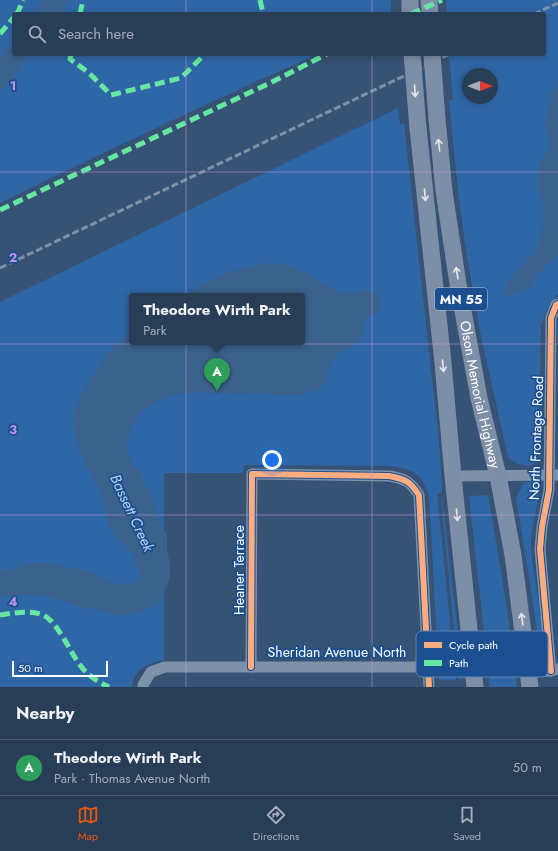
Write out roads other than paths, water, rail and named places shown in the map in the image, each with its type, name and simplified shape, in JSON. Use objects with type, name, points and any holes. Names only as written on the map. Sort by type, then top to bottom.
[{"type":"main road","points":[[410,0],[410,12]]},
{"type":"main road","points":[[429,0],[430,12]]},
{"type":"main road","name":"Olson Memorial Highway","points":[[412,56],[418,128],[470,631]]},
{"type":"main road","name":"Olson Memorial Highway","points":[[432,56],[444,191],[458,284],[479,398],[498,476],[513,555],[523,631]]},
{"type":"main road","name":"Olson Memorial Highway","points":[[475,677],[476,687]]},
{"type":"street","name":"North Frontage Road","points":[[554,670],[540,549],[542,527],[549,490],[554,474],[551,318],[556,305],[558,304]]},
{"type":"street","name":"Heaner Terrace","points":[[251,667],[252,474],[389,476],[403,479],[413,486],[418,495],[427,631]]},
{"type":"street","points":[[453,476],[554,474]]},
{"type":"street","name":"Sheridan Avenue North","points":[[143,687],[151,672],[165,667],[416,668]]},
{"type":"water","points":[[43,0],[68,0],[60,12],[35,12]]},
{"type":"water","points":[[12,43],[12,56],[29,56],[8,83],[0,90],[0,58]]},
{"type":"water","points":[[558,84],[558,254],[534,276],[533,285],[522,291],[507,295],[504,293],[507,283],[514,277],[525,261],[531,258],[535,253],[541,237],[543,227],[543,210],[542,200],[538,189],[538,172],[542,158],[550,146],[546,121],[553,92]]},
{"type":"water","name":"Bassett Creek","points":[[276,263],[288,266],[308,274],[333,290],[341,293],[348,294],[363,291],[372,292],[381,303],[380,307],[364,321],[362,336],[359,341],[333,358],[328,368],[326,381],[320,390],[312,389],[307,393],[298,395],[197,392],[180,394],[158,401],[140,412],[132,425],[127,439],[128,456],[139,472],[154,501],[159,522],[167,535],[167,549],[170,564],[170,578],[165,591],[157,604],[146,610],[135,613],[114,615],[107,611],[88,609],[49,596],[20,594],[0,597],[0,572],[34,563],[46,563],[86,571],[122,585],[136,582],[140,577],[139,570],[135,564],[134,556],[120,541],[115,533],[109,529],[103,497],[85,463],[75,434],[75,411],[87,386],[110,351],[129,335],[129,345],[305,345],[305,293],[187,293],[199,288],[203,284],[235,270],[253,267],[258,264]]},
{"type":"railway","points":[[538,12],[558,3]]},
{"type":"railway","points":[[0,268],[446,56]]},
{"type":"place","name":"Theodore Wirth Park","points":[[217,391]]}]
